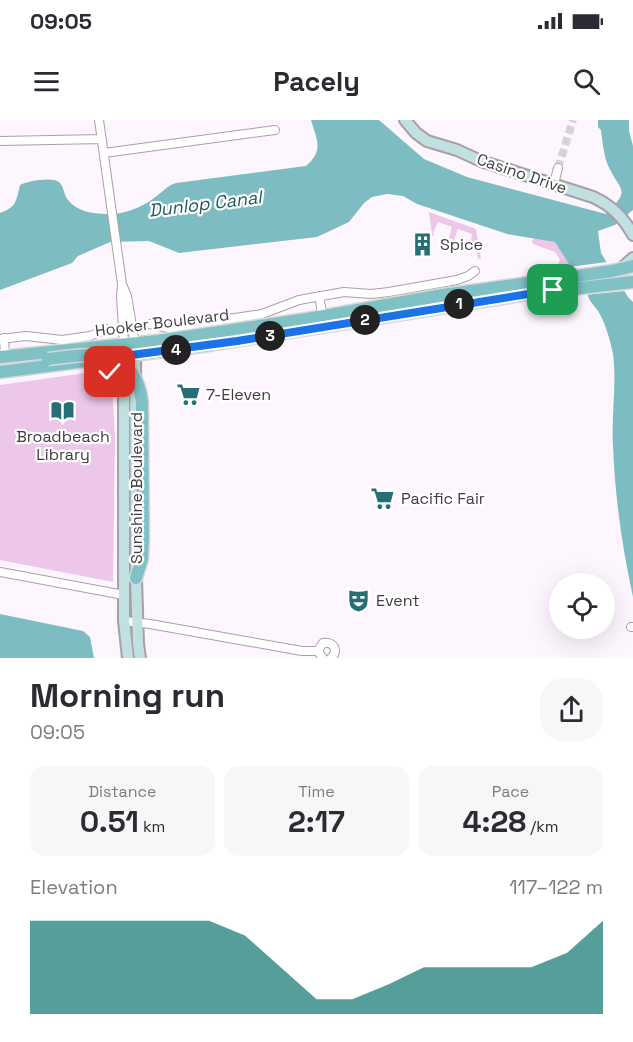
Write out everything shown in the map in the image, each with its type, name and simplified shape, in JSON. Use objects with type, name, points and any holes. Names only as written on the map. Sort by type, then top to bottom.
[{"type":"main road","name":"Casino Drive","points":[[405,120],[426,141],[593,197],[610,207],[629,225],[633,235]]},
{"type":"main road","points":[[622,268],[633,258]]},
{"type":"main road","name":"Hooker Boulevard","points":[[2,359],[129,350],[324,321],[440,307],[574,282],[622,268]]},
{"type":"main road","name":"Hooker Boulevard","points":[[574,282],[620,284],[633,282]]},
{"type":"main road","name":"Hooker Boulevard","points":[[0,372],[89,361],[129,350]]},
{"type":"main road","name":"Sunshine Boulevard","points":[[128,658],[124,621],[123,387],[129,350]]},
{"type":"main road","name":"Sunshine Boulevard","points":[[129,350],[140,658]]},
{"type":"main road","points":[[2,359],[48,359],[103,355],[121,363],[135,377],[140,387],[142,402],[143,497],[143,550],[136,578]]},
{"type":"main road","points":[[89,361],[108,370],[123,387]]},
{"type":"street","name":"Sunshine Boulevard","points":[[99,120],[122,284],[127,296],[129,350]]},
{"type":"street","points":[[104,153],[275,130]]},
{"type":"street","points":[[0,141],[102,139]]},
{"type":"street","points":[[554,184],[558,168]]},
{"type":"street","name":"Hooker Boulevard","points":[[150,324],[168,328],[262,314],[299,300],[344,292],[371,294],[389,292],[457,280],[475,271]]},
{"type":"street","points":[[319,296],[324,321]]},
{"type":"street","name":"Hooker Boulevard","points":[[2,359],[2,339],[26,336],[62,340],[90,336],[106,329]]},
{"type":"street","points":[[0,572],[124,595]]},
{"type":"street","points":[[124,621],[321,655],[323,643],[330,643],[335,649],[335,657]]},
{"type":"shaded area","points":[[429,212],[476,229],[481,259],[478,259],[476,248],[470,249],[472,234],[458,229],[454,240],[449,238],[452,227],[438,222],[434,236],[432,236]]},
{"type":"shaded area","points":[[534,238],[556,242],[572,266],[558,265],[560,260],[555,252],[533,244]]},
{"type":"shaded area","points":[[99,371],[112,384],[115,438],[113,582],[0,560],[0,385]]},
{"type":"water","name":"Dunlop Canal","points":[[311,120],[379,120],[424,159],[467,177],[606,214],[619,199],[621,189],[607,163],[598,120],[629,120],[633,146],[633,210],[615,225],[598,231],[601,253],[633,302],[633,597],[622,541],[615,484],[613,354],[601,316],[555,242],[507,234],[417,204],[403,196],[387,194],[372,197],[364,203],[349,222],[317,237],[179,253],[149,241],[110,242],[78,256],[72,263],[0,290],[0,213],[15,203],[20,185],[40,180],[57,181],[71,204],[80,209],[101,214],[125,212],[143,205],[176,183],[306,166],[315,155],[318,145]]},
{"type":"water","points":[[0,614],[83,631],[90,637],[94,658],[0,658]]},
{"type":"pier","points":[[607,262],[625,291],[584,295],[569,267]]},
{"type":"tunnel","points":[[558,168],[573,120]]},
{"type":"place","name":"Spice","points":[[422,244]]},
{"type":"place","name":"7-Eleven","points":[[188,394]]},
{"type":"place","name":"Broadbeach Library","points":[[63,411]]},
{"type":"place","name":"Pacific Fair","points":[[383,498]]},
{"type":"place","name":"Event","points":[[358,600]]},
{"type":"route","points":[[110,372],[123,387],[124,356],[297,332],[553,290]]}]
